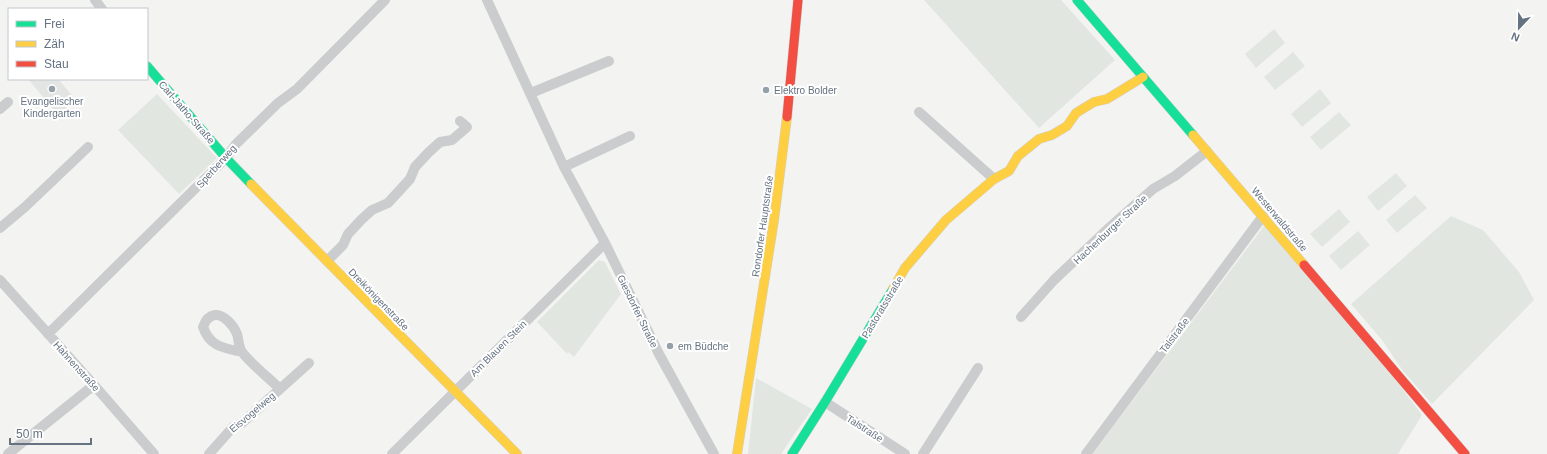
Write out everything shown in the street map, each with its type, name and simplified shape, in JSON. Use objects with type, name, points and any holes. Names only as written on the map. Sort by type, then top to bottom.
[{"type":"street","points":[[95,0],[101,8]]},
{"type":"street","name":"Sperberweg","points":[[48,334],[226,158],[236,144],[278,103],[297,90],[385,0]]},
{"type":"street","name":"Giesdorfer Straße","points":[[487,0],[564,167],[605,243],[659,354],[714,454]]},
{"type":"street","name":"Rondorfer Hauptstraße","points":[[737,454],[774,220],[784,143],[798,0]]},
{"type":"street","name":"Westerwaldstraße","points":[[1077,0],[1465,454]]},
{"type":"street","points":[[531,93],[609,61]]},
{"type":"street","name":"Carl-Jatho-Straße","points":[[148,67],[226,158]]},
{"type":"street","name":"Pastoratsstraße","points":[[792,454],[825,402],[905,268],[946,220],[994,179],[1009,171],[1018,156],[1039,139],[1052,135],[1067,126],[1076,113],[1094,102],[1107,99],[1143,77]]},
{"type":"street","points":[[920,112],[994,179]]},
{"type":"street","points":[[327,261],[343,245],[348,234],[362,219],[372,210],[388,203],[392,199],[410,179],[415,167],[428,153],[440,142],[452,140],[467,127],[460,121]]},
{"type":"street","points":[[564,167],[630,136]]},
{"type":"street","points":[[0,228],[25,207],[88,147]]},
{"type":"street","name":"Hachenburger Straße","points":[[1021,317],[1054,280],[1116,222],[1153,189],[1175,176],[1207,151]]},
{"type":"street","name":"Dreikönigenstraße","points":[[226,158],[517,454]]},
{"type":"street","name":"Talstraße","points":[[1086,454],[1263,216]]},
{"type":"street","name":"Am Blauen Stein","points":[[392,454],[605,243]]},
{"type":"street","name":"Hahnenstraße","points":[[0,280],[154,454]]},
{"type":"street","name":"Eisvogelweg","points":[[242,352],[280,389]]},
{"type":"street","name":"Eisvogelweg","points":[[209,454],[218,446],[222,438],[233,427],[242,423],[309,363]]},
{"type":"street","points":[[923,454],[978,368]]},
{"type":"street","points":[[8,454],[94,385]]},
{"type":"street","name":"Talstraße","points":[[825,402],[905,454]]},
{"type":"shaded area","points":[[924,0],[1061,0],[1115,60],[1039,128]]},
{"type":"shaded area","points":[[1274,29],[1285,43],[1256,68],[1245,54]]},
{"type":"shaded area","points":[[1293,52],[1305,66],[1275,90],[1264,77]]},
{"type":"shaded area","name":"Evangelischer Kindergarten","points":[[29,80],[59,80],[76,100],[58,115]]},
{"type":"shaded area","points":[[1320,89],[1331,103],[1302,127],[1291,114]]},
{"type":"shaded area","points":[[157,94],[217,158],[179,194],[118,130]]},
{"type":"shaded area","points":[[1339,112],[1351,125],[1321,150],[1310,137]]},
{"type":"shaded area","points":[[1396,173],[1407,186],[1378,211],[1367,197]]},
{"type":"shaded area","points":[[1415,195],[1427,208],[1397,233],[1386,220]]},
{"type":"shaded area","points":[[1339,209],[1350,222],[1322,247],[1310,234]]},
{"type":"shaded area","points":[[1451,216],[1483,230],[1519,272],[1534,300],[1432,404],[1403,371],[1382,340],[1351,304]]},
{"type":"shaded area","points":[[1264,226],[1398,383],[1422,415],[1398,454],[1092,454]]},
{"type":"shaded area","points":[[1358,231],[1370,245],[1341,270],[1329,256]]},
{"type":"shaded area","points":[[599,260],[605,262],[621,294],[574,357],[568,352],[567,354],[537,322]]},
{"type":"shaded area","points":[[756,378],[812,409],[781,454],[748,454]]},
{"type":"traffic: fast","points":[[1077,0],[1193,135]]},
{"type":"traffic: fast","points":[[148,67],[226,158],[251,184]]},
{"type":"traffic: fast","points":[[792,454],[893,289]]},
{"type":"traffic: slow","points":[[893,289],[905,268],[946,220],[994,179],[1009,171],[1018,156],[1039,139],[1052,135],[1067,126],[1076,113],[1094,102],[1107,99],[1143,77]]},
{"type":"traffic: slow","points":[[737,454],[774,220],[787,117]]},
{"type":"traffic: slow","points":[[1193,135],[1304,265]]},
{"type":"traffic: slow","points":[[251,184],[517,454]]},
{"type":"traffic: jam","points":[[787,117],[798,0]]},
{"type":"traffic: jam","points":[[1304,265],[1465,454]]},
{"type":"place","name":"Evangelischer Kindergarten","points":[[52,89]]},
{"type":"place","name":"Elektro Bolder","points":[[766,90]]},
{"type":"place","name":"em Büdche","points":[[670,346]]}]
